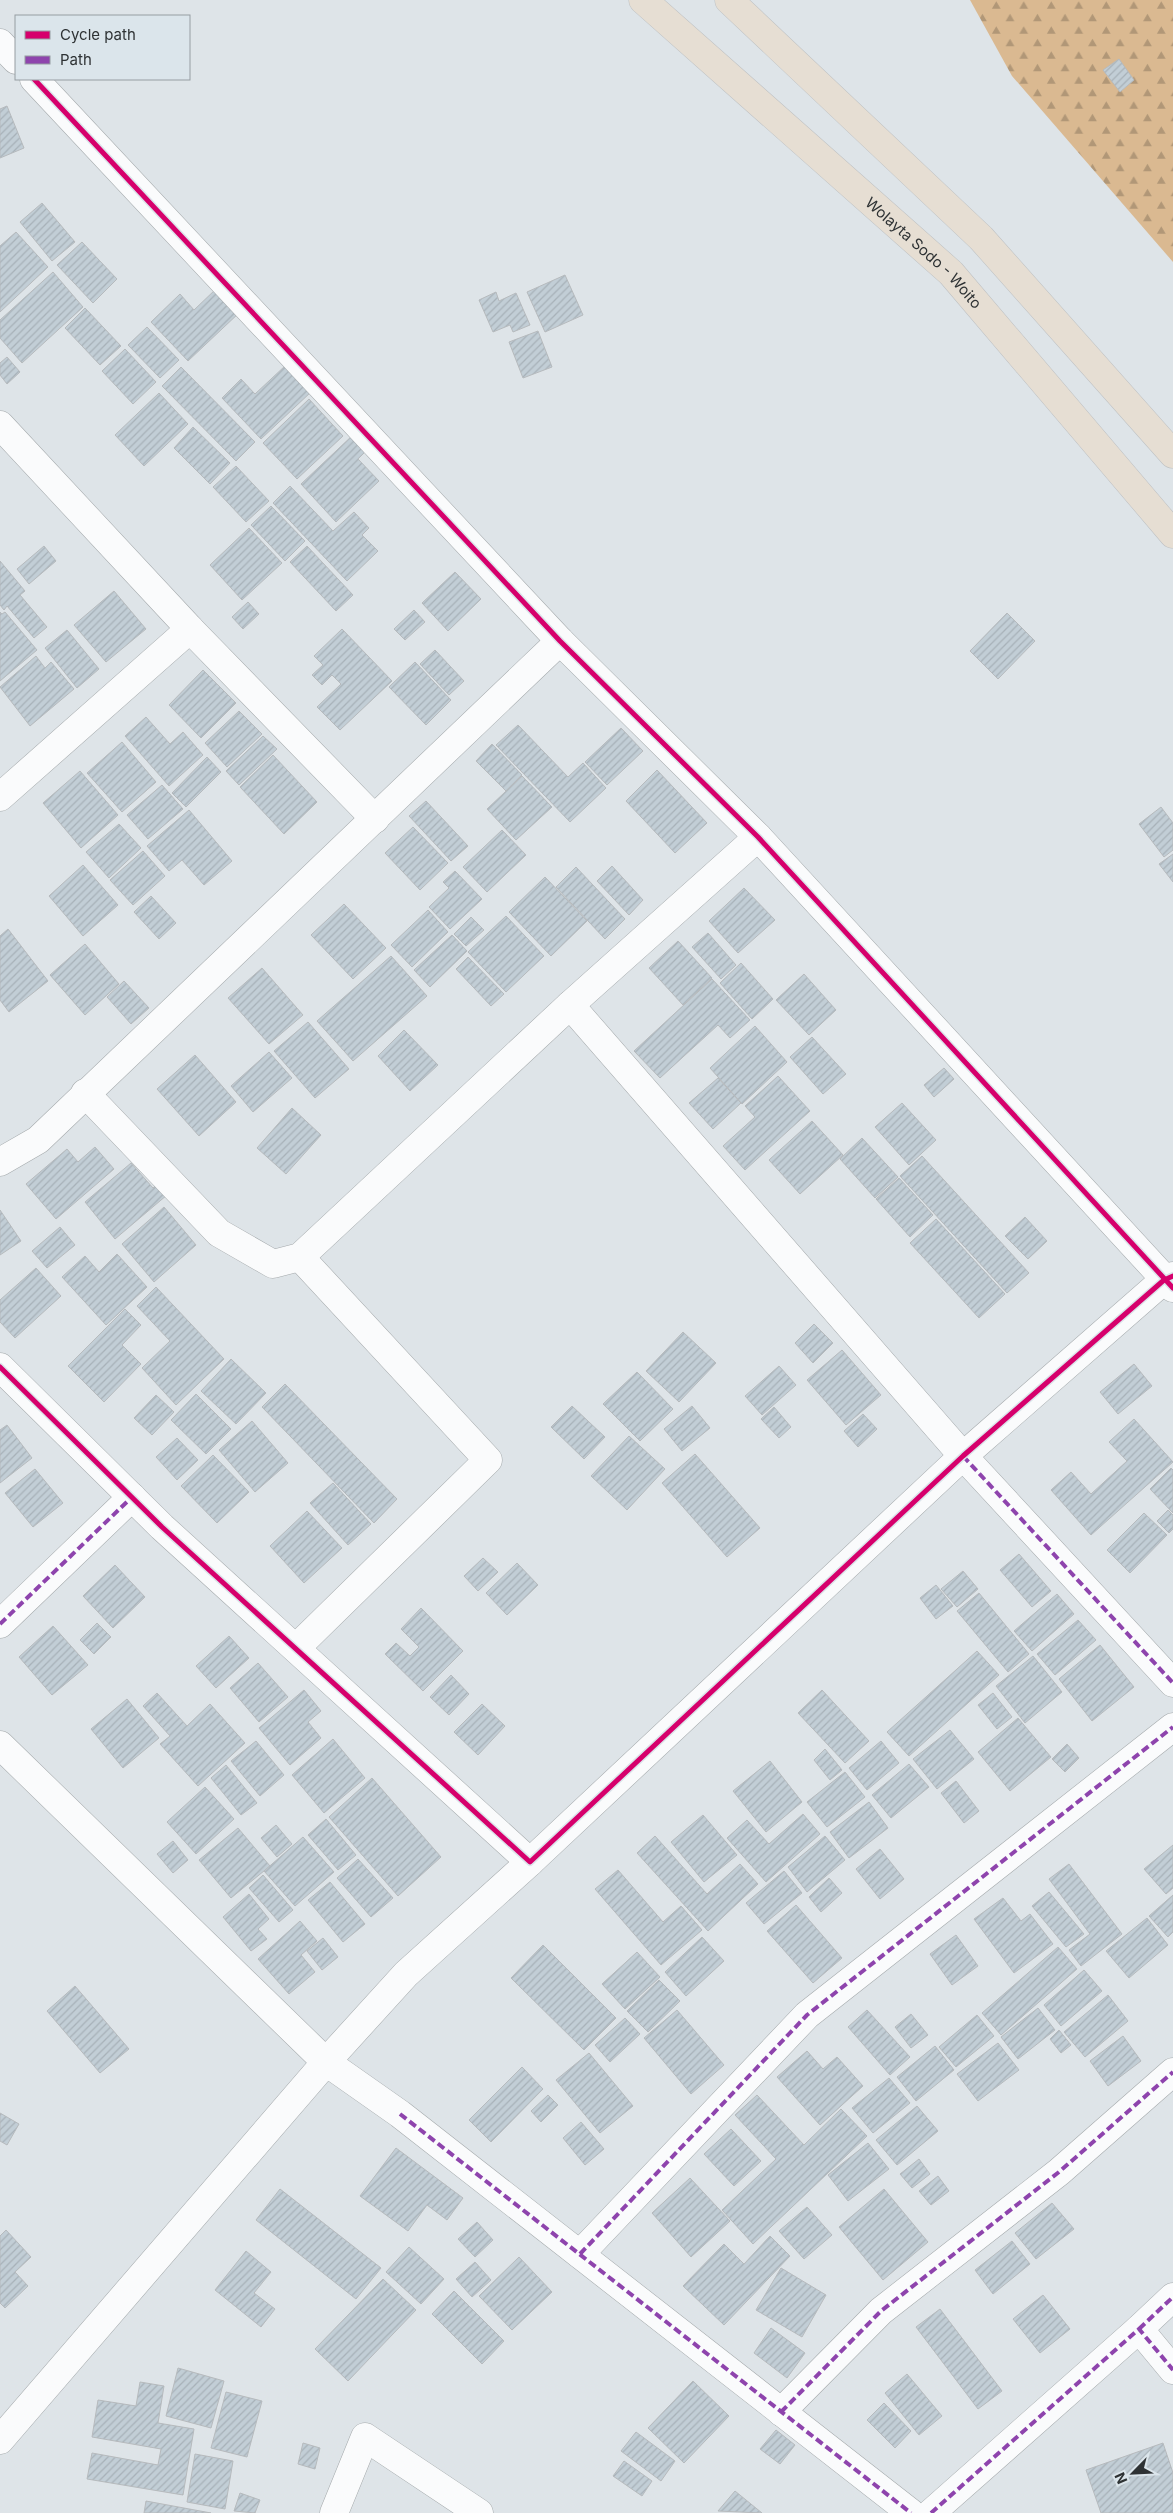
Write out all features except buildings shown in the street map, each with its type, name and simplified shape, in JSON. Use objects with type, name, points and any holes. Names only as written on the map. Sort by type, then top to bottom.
[{"type":"highway","name":"Wolayta Sodo - Woito","points":[[643,0],[951,273],[1173,534]]},
{"type":"highway","points":[[729,0],[981,238],[1173,454]]},
{"type":"street","points":[[0,43],[15,59]]},
{"type":"street","points":[[0,2440],[326,2062],[406,1974],[530,1862],[963,1456],[1170,1281],[758,837],[560,642],[35,80]]},
{"type":"street","points":[[0,425],[190,629],[375,820]]},
{"type":"street","points":[[0,797],[190,629]]},
{"type":"street","points":[[0,1162],[38,1140],[85,1093],[375,820],[560,642]]},
{"type":"street","points":[[85,1093],[219,1233],[273,1264],[300,1257],[570,1005],[758,837]]},
{"type":"street","points":[[570,1005],[963,1456],[1173,1683]]},
{"type":"street","points":[[296,1648],[488,1460],[300,1257]]},
{"type":"street","points":[[0,1367],[132,1497],[530,1862]]},
{"type":"street","points":[[0,1624],[132,1497]]},
{"type":"street","points":[[580,2254],[807,2015],[1173,1728]]},
{"type":"street","points":[[0,1745],[326,2062],[400,2114],[911,2513]]},
{"type":"street","points":[[781,2412],[881,2311],[1059,2172],[1173,2072]]},
{"type":"street","points":[[931,2513],[1139,2330],[1173,2297]]},
{"type":"street","points":[[1139,2330],[1173,2370]]},
{"type":"street","points":[[334,2513],[365,2437],[479,2513]]},
{"type":"green space","points":[[970,0],[1173,0],[1173,262],[1012,76]]},
{"type":"marked path","points":[[963,1456],[1173,1683]]},
{"type":"marked path","points":[[0,1624],[132,1497]]},
{"type":"marked path","points":[[580,2254],[807,2015],[1173,1727]]},
{"type":"marked path","points":[[781,2412],[881,2311],[1059,2172],[1173,2072]]},
{"type":"marked path","points":[[400,2114],[911,2513]]},
{"type":"marked path","points":[[1139,2329],[1173,2297]]},
{"type":"marked path","points":[[931,2513],[1139,2329],[1173,2370]]},
{"type":"cycle path","points":[[35,80],[560,641],[758,837],[1173,1288]]},
{"type":"cycle path","points":[[0,1367],[162,1527],[530,1862],[963,1456],[1164,1280],[1173,1276]]}]
